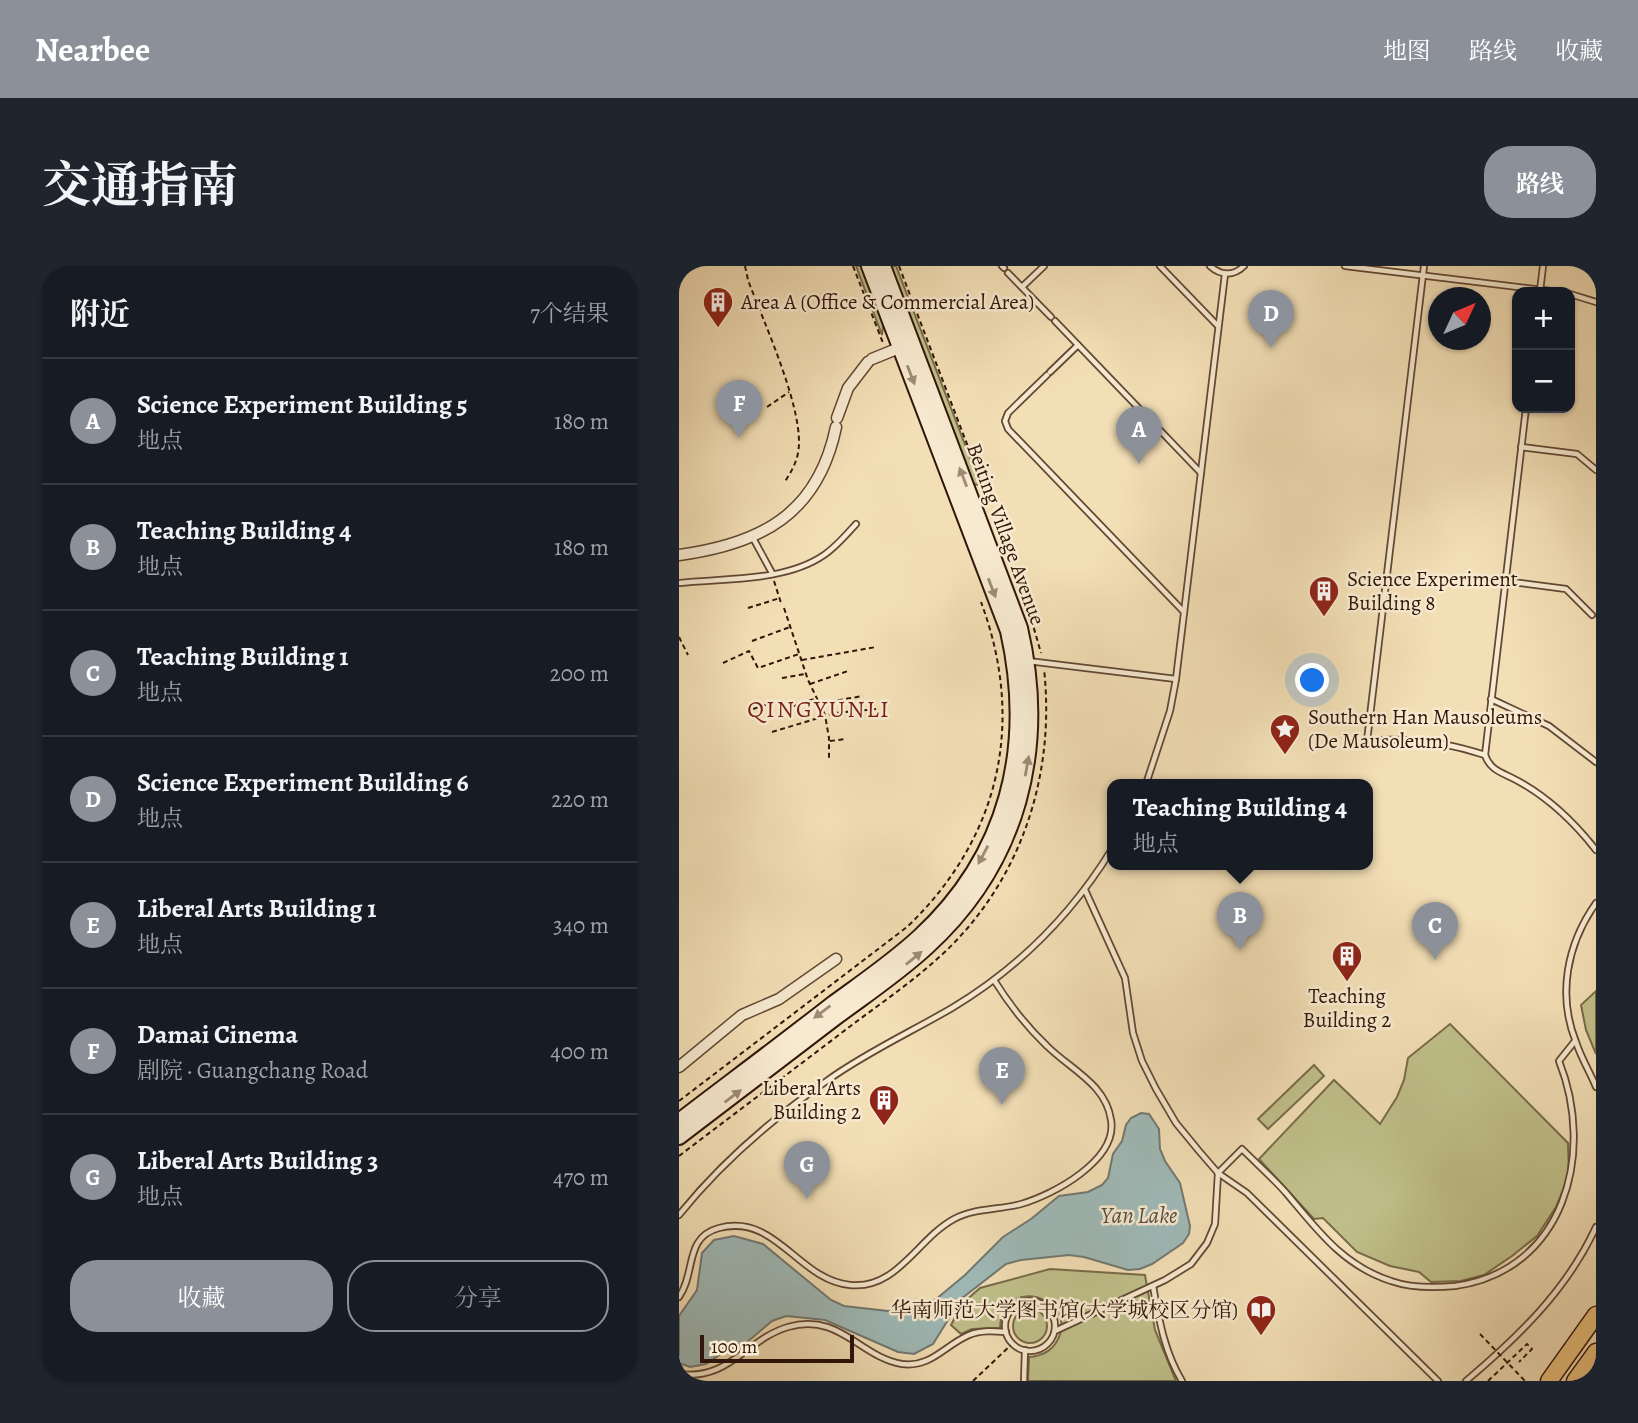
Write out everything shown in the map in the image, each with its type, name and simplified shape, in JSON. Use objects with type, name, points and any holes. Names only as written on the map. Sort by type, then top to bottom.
[{"type":"main road","name":"Beiting Village Avenue","points":[[679,1137],[926,948],[970,900],[1004,842],[1024,783],[1032,715],[1027,661],[1015,613],[906,345],[869,266]]},
{"type":"main road","name":"Beiting Village Avenue","points":[[679,1121],[928,929],[950,905],[974,871],[996,827],[1008,792],[1019,715],[1016,673],[1007,631],[906,345],[883,266]]},
{"type":"main road","points":[[1549,1381],[1595,1318]]},
{"type":"main road","points":[[1575,1381],[1596,1352]]},
{"type":"street","points":[[679,555],[707,551],[753,538],[783,521],[803,500],[825,464],[848,388],[870,360],[906,345]]},
{"type":"street","points":[[679,1067],[742,1015],[779,999],[836,959]]},
{"type":"lane","points":[[1022,287],[1044,266]]},
{"type":"lane","points":[[1160,266],[1219,327]]},
{"type":"lane","points":[[1210,266],[1225,274],[1236,272],[1244,266]]},
{"type":"lane","points":[[1345,266],[1512,287]]},
{"type":"lane","points":[[1424,266],[1367,741],[1430,741],[1485,755]]},
{"type":"lane","points":[[1540,287],[1543,266]]},
{"type":"lane","points":[[1005,269],[1201,473]]},
{"type":"lane","points":[[1148,779],[1170,711],[1176,679],[1225,274]]},
{"type":"lane","points":[[1575,296],[1596,302]]},
{"type":"lane","points":[[1078,345],[1008,413],[1005,421],[1008,429],[1184,612]]},
{"type":"lane","points":[[1525,413],[1485,755],[1491,768],[1517,780],[1557,808],[1596,850]]},
{"type":"lane","points":[[1521,447],[1577,454],[1596,470]]},
{"type":"lane","points":[[679,583],[740,579],[799,567],[830,551],[856,524]]},
{"type":"lane","points":[[753,538],[772,573]]},
{"type":"lane","points":[[1505,581],[1566,589],[1592,615]]},
{"type":"lane","points":[[1027,661],[1176,679]]},
{"type":"lane","points":[[1491,699],[1549,726],[1596,762]]},
{"type":"lane","points":[[679,1215],[730,1159],[804,1097],[858,1060],[953,1007],[993,980],[1044,936],[1085,890],[1107,857]]},
{"type":"lane","points":[[1085,890],[1125,978],[1133,1033],[1149,1076],[1176,1123],[1218,1172],[1247,1193],[1438,1381]]},
{"type":"lane","points":[[1596,903],[1577,935],[1566,981],[1567,1013],[1575,1041],[1596,1087]]},
{"type":"lane","points":[[679,1297],[687,1283],[692,1252],[699,1239],[710,1231],[744,1226],[768,1234],[831,1280],[847,1285],[873,1283],[890,1275],[934,1233],[953,1219],[971,1212],[1024,1203],[1069,1181],[1092,1163],[1105,1149],[1111,1135],[1111,1120],[1104,1098],[1093,1084],[1028,1026],[993,980]]},
{"type":"lane","points":[[1575,1041],[1559,1061],[1578,1107]]},
{"type":"lane","points":[[1055,1331],[1049,1310],[1030,1302],[1017,1305],[1007,1319],[1006,1332],[1013,1343],[1025,1350],[1042,1348],[1055,1331],[1186,1268],[1197,1258],[1215,1224],[1218,1172],[1242,1149],[1286,1194],[1326,1242],[1365,1271],[1393,1282],[1433,1287],[1460,1285],[1507,1268],[1527,1255],[1555,1224],[1572,1191]]},
{"type":"lane","points":[[1466,1381],[1538,1314],[1569,1274],[1596,1227]]},
{"type":"lane","points":[[1153,1285],[1168,1355],[1182,1381]]},
{"type":"lane","points":[[679,1374],[700,1377],[714,1374],[739,1361],[777,1331],[798,1325],[827,1326],[894,1362],[915,1364],[930,1360],[969,1335],[983,1331],[1006,1332]]},
{"type":"lane","points":[[1024,1381],[1025,1350]]},
{"type":"path","points":[[745,266],[799,425],[796,461],[784,483]]},
{"type":"path","points":[[853,266],[881,338]]},
{"type":"path","points":[[899,266],[983,486]]},
{"type":"path","points":[[767,407],[789,392]]},
{"type":"path","points":[[772,573],[781,603]]},
{"type":"path","points":[[1022,587],[1042,655]]},
{"type":"path","points":[[748,608],[780,598]]},
{"type":"path","points":[[679,1101],[907,927],[938,895],[961,863],[990,799],[999,765],[1002,735],[1001,675],[993,635],[981,602]]},
{"type":"path","points":[[784,608],[806,674],[825,715],[830,741],[829,761]]},
{"type":"path","points":[[753,641],[791,626]]},
{"type":"path","points":[[679,637],[688,655]]},
{"type":"path","points":[[802,660],[876,647]]},
{"type":"path","points":[[723,663],[749,651],[758,668],[800,653]]},
{"type":"path","points":[[810,684],[848,671]]},
{"type":"path","points":[[782,678],[806,674]]},
{"type":"path","points":[[821,704],[863,696]]},
{"type":"path","points":[[753,709],[774,702],[788,708],[818,698]]},
{"type":"path","points":[[772,733],[825,715],[877,709]]},
{"type":"path","points":[[830,741],[846,740]]},
{"type":"path","points":[[1480,1334],[1525,1381]]},
{"type":"path","points":[[973,1381],[1013,1343]]},
{"type":"path","points":[[1488,1381],[1527,1344],[1532,1349],[1519,1362]]},
{"type":"green space","points":[[856,266],[863,266],[884,320],[882,335]]},
{"type":"green space","points":[[889,266],[896,266],[981,486],[972,483]]},
{"type":"green space","points":[[1596,991],[1596,1054],[1586,1030],[1581,1005]]},
{"type":"green space","points":[[1450,1024],[1568,1143],[1569,1177],[1556,1207],[1537,1236],[1512,1256],[1484,1275],[1461,1281],[1431,1282],[1419,1272],[1390,1266],[1357,1252],[1323,1218],[1314,1219],[1259,1159],[1334,1080],[1380,1124],[1397,1097],[1404,1080],[1408,1058]]},
{"type":"green space","points":[[1314,1065],[1324,1076],[1268,1129],[1258,1119]]},
{"type":"green space","points":[[1050,1269],[1145,1275],[1155,1330],[1176,1381],[1028,1381],[1029,1357],[1049,1351],[1057,1341],[1062,1326],[1058,1313],[1050,1303],[1038,1298],[1025,1297],[1013,1301],[1004,1311],[1000,1328],[972,1329],[961,1334],[951,1325],[962,1304],[980,1288]]},
{"type":"green space","points":[[1030,1309],[1042,1314],[1047,1326],[1042,1338],[1030,1343],[1018,1338],[1013,1326],[1018,1314]]},
{"type":"water","name":"Yan Lake","points":[[1141,1113],[1149,1114],[1159,1129],[1160,1149],[1180,1183],[1190,1226],[1189,1234],[1183,1243],[1152,1264],[1128,1270],[1069,1255],[1006,1264],[961,1299],[933,1344],[914,1354],[898,1352],[825,1320],[786,1316],[772,1321],[746,1343],[724,1352],[706,1364],[690,1367],[679,1363],[679,1316],[697,1290],[702,1253],[714,1240],[734,1236],[763,1244],[831,1300],[844,1306],[888,1311],[915,1309],[935,1300],[1003,1237],[1059,1196],[1088,1192],[1102,1185],[1108,1178],[1113,1154],[1122,1141],[1126,1125],[1131,1118]]},
{"type":"place","name":"Area A (Office & Commercial Area)","points":[[718,329]]},
{"type":"place","name":"Science Experiment Building 6","points":[[1271,348]]},
{"type":"place","name":"Damai Cinema","points":[[739,438]]},
{"type":"place","name":"Science Experiment Building 5","points":[[1139,464]]},
{"type":"place","name":"Science Experiment Building 8","points":[[1324,618]]},
{"type":"place","name":"Southern Han Mausoleums (De Mausoleum)","points":[[1285,756]]},
{"type":"place","name":"Teaching Building 4","points":[[1240,950]]},
{"type":"place","name":"Teaching Building 1","points":[[1435,960]]},
{"type":"place","name":"Teaching Building 2","points":[[1347,983]]},
{"type":"place","name":"Liberal Arts Building 1","points":[[1002,1105]]},
{"type":"place","name":"Liberal Arts Building 2","points":[[884,1127]]},
{"type":"place","name":"Liberal Arts Building 3","points":[[807,1199]]},
{"type":"place","name":"华南师范大学图书馆(大学城校区分馆)","points":[[1261,1337]]},
{"type":"district","name":"QINGYUNLI","points":[[819,709]]}]
